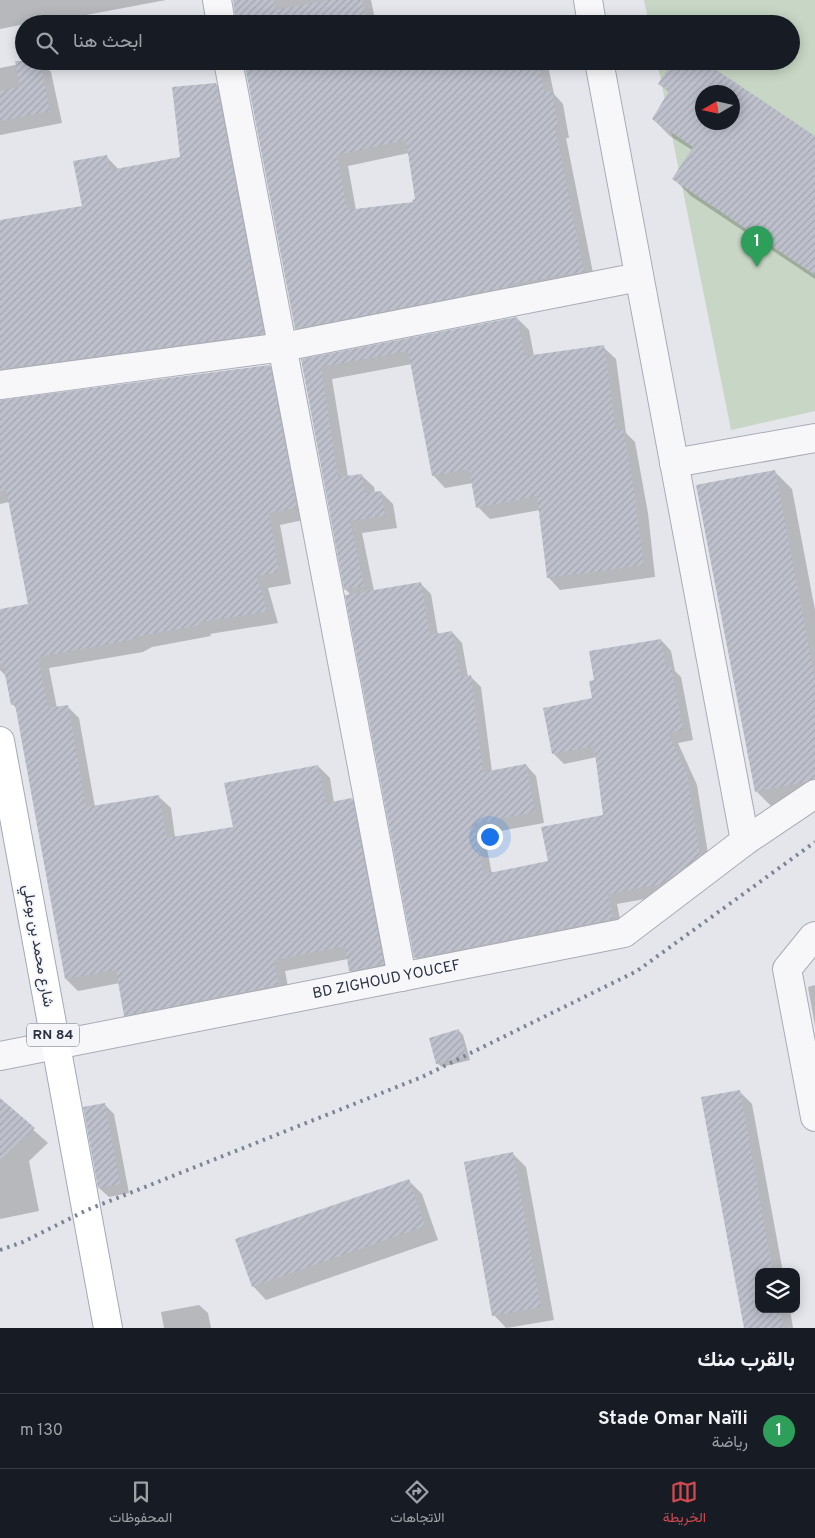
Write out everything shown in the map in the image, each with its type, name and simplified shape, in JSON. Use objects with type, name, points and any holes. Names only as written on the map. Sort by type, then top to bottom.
[{"type":"main road","name":"شارع محمد بن بوعلي","points":[[0,741],[108,1328]]},
{"type":"street","points":[[217,0],[220,15]]},
{"type":"street","points":[[588,0],[590,15]]},
{"type":"street","points":[[230,70],[402,978]]},
{"type":"street","points":[[601,70],[745,842]]},
{"type":"street","points":[[0,385],[283,347],[639,277]]},
{"type":"street","points":[[674,463],[815,438]]},
{"type":"street","name":"BD ZIGHOUD YOUCEF","points":[[0,1056],[624,933],[745,842],[815,794]]},
{"type":"street","points":[[814,1111],[787,968],[815,936]]},
{"type":"green space","points":[[644,0],[815,0],[815,411],[731,430],[659,70],[800,70],[800,15],[647,15]]},
{"type":"building","points":[[233,0],[274,0],[275,10],[330,0],[362,0],[365,15],[235,15]]},
{"type":"building","points":[[17,70],[42,70],[50,111],[0,121],[0,91],[20,87]]},
{"type":"building","points":[[246,70],[540,70],[544,92],[552,91],[558,126],[555,127],[584,272],[511,284],[512,286],[295,329]],"holes":[[[406,140],[415,199],[412,200],[413,202],[347,210],[337,155]]]},
{"type":"building","points":[[667,70],[716,70],[739,85],[695,85],[695,130],[740,130],[740,86],[815,136],[815,275],[672,179],[693,147],[652,119],[669,91],[658,84]]},
{"type":"building","points":[[216,83],[264,334],[0,369],[0,220],[82,206],[73,161],[107,155],[110,170],[180,157],[172,87]]},
{"type":"building","points":[[517,317],[525,356],[604,345],[616,430],[623,428],[636,501],[644,565],[547,578],[537,496],[476,508],[469,469],[432,476],[408,351],[321,367],[338,477],[362,474],[365,493],[381,491],[385,516],[350,521],[364,586],[344,590],[301,359]]},
{"type":"building","points":[[270,365],[297,508],[269,513],[279,572],[257,576],[267,611],[199,622],[200,625],[38,657],[48,708],[68,705],[86,807],[159,795],[166,838],[233,827],[224,783],[318,765],[326,803],[352,798],[384,964],[349,971],[345,946],[274,960],[278,985],[124,1016],[116,970],[65,979],[15,704],[11,705],[3,664],[0,665],[0,609],[28,604],[6,489],[0,491],[0,400]]},
{"type":"building","points":[[775,470],[815,679],[815,779],[755,792],[696,485]]},
{"type":"building","points":[[421,582],[430,635],[452,631],[461,677],[471,675],[483,772],[526,764],[535,812],[474,824],[484,874],[548,861],[541,827],[603,815],[594,746],[552,754],[543,708],[592,698],[589,681],[594,680],[589,651],[661,639],[666,667],[671,666],[683,730],[668,733],[687,773],[700,856],[662,884],[608,894],[613,919],[414,958],[345,595]]},
{"type":"building","points":[[459,1029],[466,1056],[436,1064],[429,1038]]},
{"type":"building","points":[[740,1090],[772,1268],[755,1268],[755,1313],[781,1313],[783,1328],[744,1328],[701,1097]]},
{"type":"building","points":[[0,1098],[35,1128],[0,1160]]},
{"type":"building","points":[[105,1103],[120,1184],[98,1188],[83,1107]]},
{"type":"building","points":[[513,1152],[541,1307],[492,1316],[464,1162]]},
{"type":"building","points":[[409,1179],[425,1226],[252,1287],[235,1239]]},
{"type":"railway","points":[[0,1250],[23,1242],[87,1210],[422,1077],[637,971],[815,842]]},
{"type":"place","name":"Stade Omar Naïli","points":[[757,267]]}]
